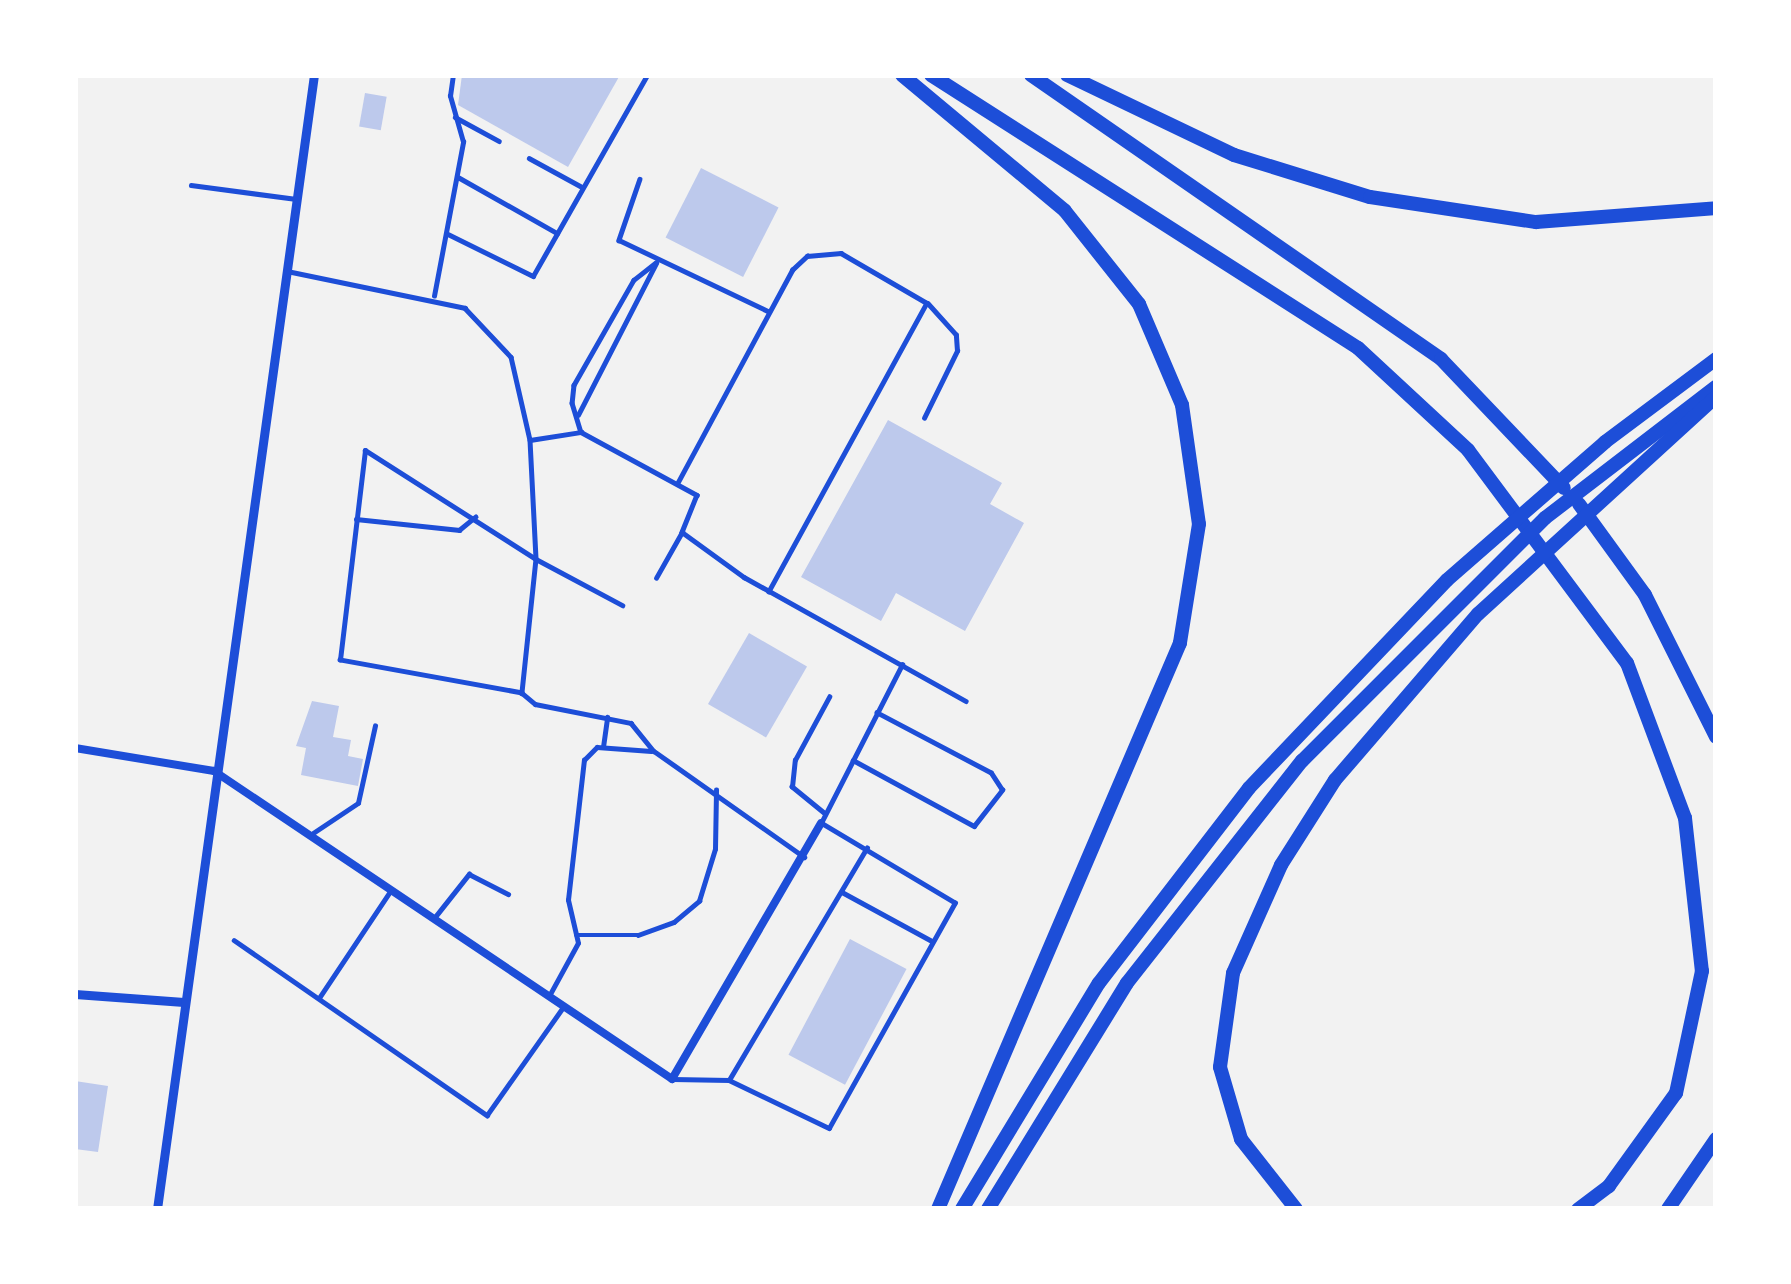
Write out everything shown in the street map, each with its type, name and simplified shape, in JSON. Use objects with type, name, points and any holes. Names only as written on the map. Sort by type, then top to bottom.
[{"type":"highway","points":[[902,75],[1052,199],[1129,289],[1166,353],[1182,406],[1199,524],[1180,643],[938,1209]]},
{"type":"highway","points":[[932,75],[1339,334],[1468,450],[1627,663],[1676,783],[1700,910],[1702,971],[1676,1093],[1621,1172],[1578,1209]]},
{"type":"highway","points":[[1031,75],[1426,347],[1503,422],[1621,559],[1716,737]]},
{"type":"highway","points":[[1067,75],[1234,155],[1370,197],[1536,222],[1716,208]]},
{"type":"highway","points":[[962,1209],[1100,982],[1264,770],[1447,580],[1604,442],[1716,359]]},
{"type":"highway","points":[[988,1209],[1127,983],[1302,761],[1527,534],[1716,387]]},
{"type":"highway","points":[[1296,1209],[1241,1138],[1220,1053],[1233,973],[1281,865],[1335,780],[1464,630],[1611,485],[1716,397]]},
{"type":"highway","points":[[1668,1209],[1716,1138]]},
{"type":"street","points":[[157,1209],[214,771],[314,75]]},
{"type":"street","points":[[75,748],[214,771],[313,833],[672,1079],[823,819]]},
{"type":"street","points":[[75,994],[184,1002]]},
{"type":"lane","points":[[434,296],[464,142],[455,117],[453,75]]},
{"type":"lane","points":[[448,234],[533,276],[646,75]]},
{"type":"lane","points":[[455,117],[499,141]]},
{"type":"lane","points":[[529,158],[583,188]]},
{"type":"lane","points":[[458,177],[557,233]]},
{"type":"lane","points":[[640,179],[619,240],[656,262],[714,281],[768,311]]},
{"type":"lane","points":[[191,185],[296,199]]},
{"type":"lane","points":[[678,482],[792,270],[824,251],[841,253],[927,303],[956,335],[957,351],[924,418]]},
{"type":"lane","points":[[581,432],[572,403],[582,368],[634,280],[656,262]]},
{"type":"lane","points":[[578,415],[656,262]]},
{"type":"lane","points":[[286,271],[434,296],[494,332],[511,357],[530,440],[536,559],[522,693]]},
{"type":"lane","points":[[769,592],[927,303]]},
{"type":"lane","points":[[530,440],[581,432],[697,495],[656,578]]},
{"type":"lane","points":[[622,605],[536,559],[365,450],[340,660],[522,693],[535,704],[632,723],[654,751],[716,790],[803,856]]},
{"type":"lane","points":[[356,519],[459,530],[475,517]]},
{"type":"lane","points":[[682,532],[769,592],[966,701]]},
{"type":"lane","points":[[823,819],[902,665]]},
{"type":"lane","points":[[672,1079],[729,1080],[829,1129],[955,903],[949,894],[823,819],[793,787],[795,760],[829,698]]},
{"type":"lane","points":[[853,760],[974,826],[1002,790],[991,773],[877,713]]},
{"type":"lane","points":[[603,747],[607,717]]},
{"type":"lane","points":[[313,833],[358,803],[375,726]]},
{"type":"lane","points":[[549,996],[576,935],[568,900],[584,760],[603,747],[654,751]]},
{"type":"lane","points":[[576,935],[638,935],[674,922],[699,901],[715,850],[716,790]]},
{"type":"lane","points":[[729,1080],[868,847]]},
{"type":"lane","points":[[435,917],[469,874],[508,893]]},
{"type":"lane","points":[[318,999],[392,888]]},
{"type":"lane","points":[[842,892],[933,941]]},
{"type":"lane","points":[[234,940],[487,1115],[564,1006]]},
{"type":"building","points":[[462,75],[620,75],[568,167],[458,105]]},
{"type":"building","points":[[365,93],[387,97],[381,130],[359,126]]},
{"type":"building","points":[[701,168],[779,207],[743,277],[666,237]]},
{"type":"building","points":[[888,420],[1002,483],[990,504],[1024,523],[965,631],[896,593],[881,621],[801,577]]},
{"type":"building","points":[[749,633],[807,666],[766,738],[708,704]]},
{"type":"building","points":[[312,701],[339,706],[333,737],[351,740],[348,756],[363,759],[358,786],[301,775],[306,748],[296,746]]},
{"type":"building","points":[[850,939],[907,969],[845,1085],[788,1055]]},
{"type":"building","points":[[75,1081],[108,1086],[98,1152],[75,1149]]}]
